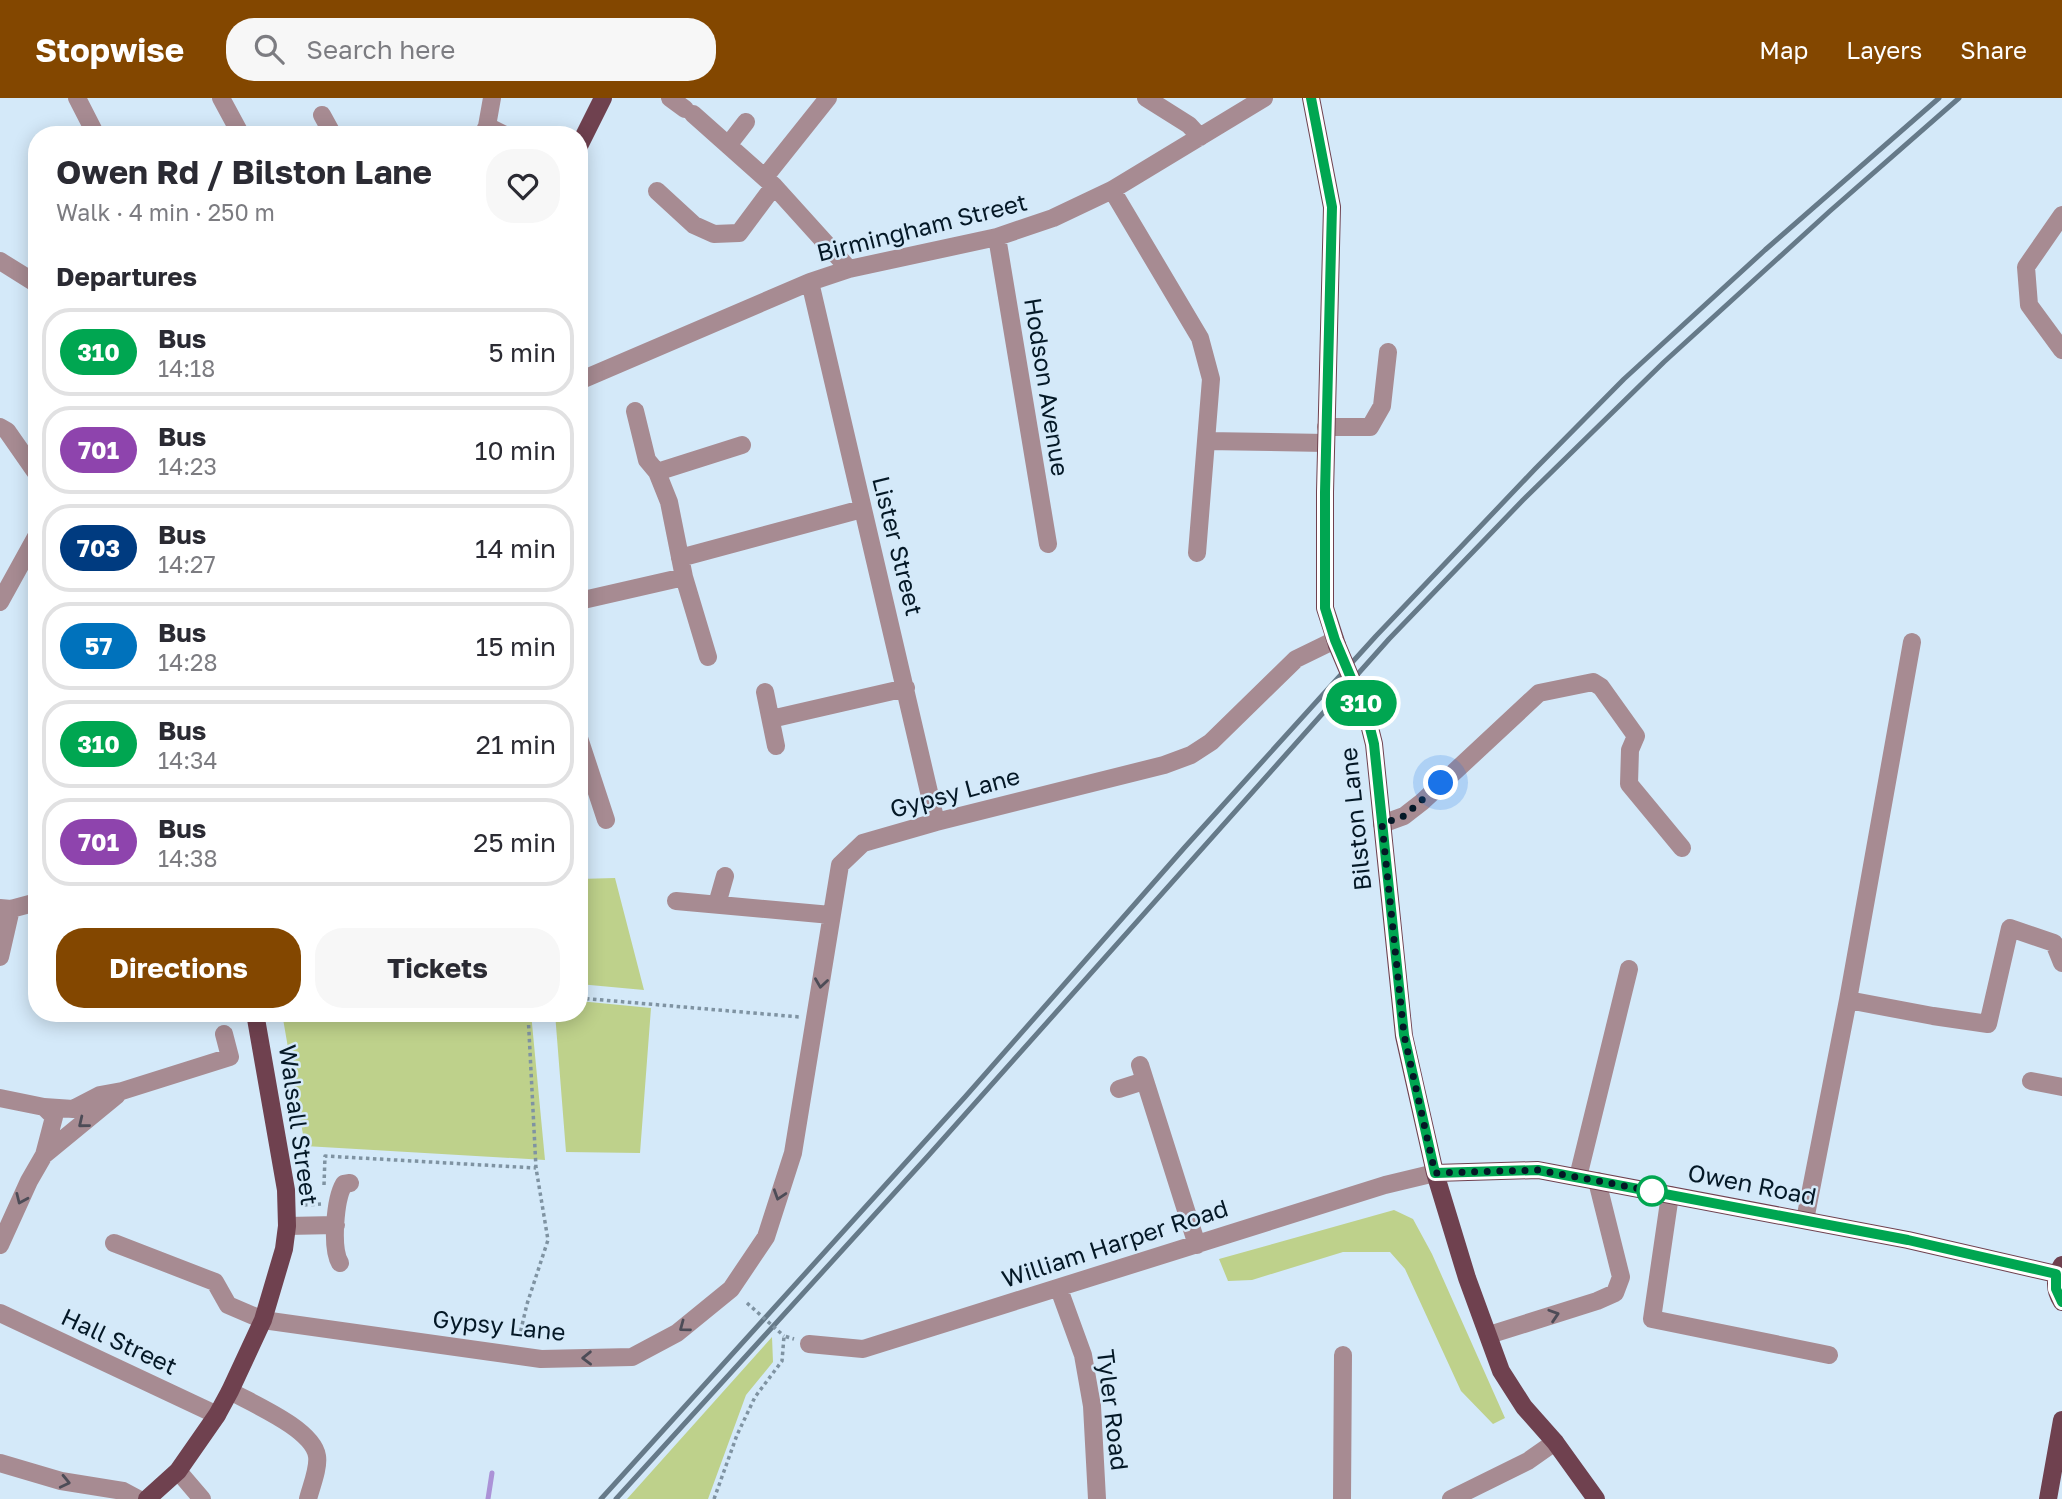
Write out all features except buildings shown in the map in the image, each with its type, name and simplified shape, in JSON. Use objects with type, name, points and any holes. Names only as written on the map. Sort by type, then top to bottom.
[{"type":"main road","points":[[588,128],[603,98]]},
{"type":"main road","name":"Bilston Lane","points":[[1311,98],[1332,207],[1325,608],[1336,643],[1367,716],[1374,744],[1404,1035],[1435,1173],[1467,1278],[1501,1371],[1524,1406],[1555,1442],[1596,1499]]},
{"type":"main road","name":"Walsall Street","points":[[147,1499],[178,1471],[217,1415],[263,1320],[284,1249],[287,1226],[286,1189],[258,1022]]},
{"type":"main road","name":"Owen Road","points":[[1435,1173],[1538,1170],[2059,1269]]},
{"type":"main road","points":[[2059,1269],[2056,1289],[2062,1302]]},
{"type":"main road","points":[[2048,1499],[2062,1420]]},
{"type":"street","points":[[76,98],[91,126]]},
{"type":"street","points":[[221,98],[236,126]]},
{"type":"street","points":[[486,126],[492,98]]},
{"type":"street","points":[[670,98],[729,144],[769,182],[849,270]]},
{"type":"street","points":[[657,191],[694,225],[714,234],[739,233],[769,182],[828,98]]},
{"type":"street","points":[[1146,98],[1189,125],[1199,137]]},
{"type":"street","name":"Birmingham Street","points":[[588,377],[810,282],[849,270],[997,237],[1053,218],[1112,190],[1264,98]]},
{"type":"street","points":[[322,115],[328,126]]},
{"type":"street","points":[[729,144],[747,122]]},
{"type":"street","points":[[1112,190],[1200,338],[1211,379],[1197,553]]},
{"type":"street","points":[[2062,215],[2026,267],[2029,305],[2062,350]]},
{"type":"street","name":"Hodson Avenue","points":[[997,237],[1048,544]]},
{"type":"street","points":[[0,261],[28,278]]},
{"type":"street","name":"Lister Street","points":[[810,282],[936,822]]},
{"type":"street","points":[[1206,441],[1326,435],[1370,427],[1382,406],[1388,352]]},
{"type":"street","points":[[635,411],[647,460],[657,472],[669,502],[684,577],[708,657]]},
{"type":"street","points":[[0,427],[7,431],[28,461]]},
{"type":"street","points":[[657,472],[741,445]]},
{"type":"street","points":[[680,558],[862,509]]},
{"type":"street","points":[[0,602],[28,551]]},
{"type":"street","points":[[588,598],[684,577]]},
{"type":"street","points":[[1805,1220],[1848,1000],[1912,642]]},
{"type":"street","name":"Gypsy Lane","points":[[114,1243],[215,1282],[228,1305],[263,1320],[541,1359],[632,1357],[677,1333],[731,1289],[766,1237],[793,1153],[840,865],[863,843],[1164,765],[1191,755],[1211,742],[1296,659],[1336,643]]},
{"type":"street","points":[[1382,824],[1404,816],[1422,802],[1539,693],[1577,683],[1593,682],[1601,687],[1636,736],[1630,750],[1629,784],[1682,848]]},
{"type":"street","points":[[771,719],[906,688]]},
{"type":"street","points":[[765,692],[776,746]]},
{"type":"street","points":[[588,765],[606,820]]},
{"type":"street","points":[[717,904],[725,876]]},
{"type":"street","points":[[676,901],[831,915]]},
{"type":"street","points":[[0,957],[5,909],[28,904]]},
{"type":"street","points":[[1848,1000],[1988,1024],[2010,928],[2054,943],[2062,963]]},
{"type":"street","points":[[1578,1177],[1629,969]]},
{"type":"street","points":[[0,1098],[44,1107],[73,1109],[100,1095],[233,1065],[224,1034]]},
{"type":"street","points":[[1119,1089],[1142,1073],[1197,1245]]},
{"type":"street","points":[[2031,1081],[2062,1087]]},
{"type":"street","points":[[44,1155],[122,1091]]},
{"type":"street","points":[[0,1245],[44,1155],[54,1117],[44,1107]]},
{"type":"street","name":"William Harper Road","points":[[809,1344],[863,1349],[1385,1185],[1435,1173]]},
{"type":"street","points":[[1489,1335],[1615,1293],[1621,1277],[1597,1181]]},
{"type":"street","points":[[340,1263],[335,1254],[336,1225],[341,1189],[344,1184],[350,1183]]},
{"type":"street","points":[[1670,1195],[1652,1319],[1829,1354]]},
{"type":"street","points":[[287,1226],[336,1225]]},
{"type":"street","name":"Tyler Road","points":[[1059,1289],[1083,1355],[1091,1406],[1097,1499]]},
{"type":"street","name":"Hall Street","points":[[0,1312],[217,1415]]},
{"type":"street","points":[[1342,1499],[1343,1355]]},
{"type":"street","points":[[230,1391],[300,1430],[312,1443],[318,1457],[308,1499]]},
{"type":"street","points":[[1451,1499],[1528,1461],[1555,1442]]},
{"type":"street","points":[[0,1463],[61,1481],[123,1491],[138,1499]]},
{"type":"street","points":[[178,1471],[202,1499]]},
{"type":"path","points":[[588,999],[816,1019]]},
{"type":"path","points":[[515,1356],[527,1304],[548,1240],[536,1168],[528,1022]]},
{"type":"path","points":[[324,1192],[325,1156],[536,1168]]},
{"type":"path","points":[[286,1205],[324,1204]]},
{"type":"path","points":[[714,1499],[737,1435],[755,1397],[782,1361],[784,1336],[747,1303]]},
{"type":"green space","points":[[615,878],[644,990],[588,985],[588,879]]},
{"type":"green space","points":[[588,1002],[651,1008],[640,1153],[566,1152],[556,1022],[588,1022]]},
{"type":"green space","points":[[284,1022],[532,1022],[545,1160],[305,1146]]},
{"type":"green space","points":[[1394,1210],[1413,1219],[1432,1254],[1505,1418],[1493,1424],[1461,1391],[1405,1269],[1390,1252],[1343,1252],[1252,1280],[1228,1281],[1219,1259]]},
{"type":"green space","points":[[772,1337],[773,1362],[746,1395],[708,1499],[627,1499]]},
{"type":"waterway","points":[[488,1499],[492,1473]]},
{"type":"railway","points":[[601,1499],[965,1097],[1185,847],[1376,636],[1535,469],[1624,379],[1765,250],[1939,98]]},
{"type":"railway","points":[[616,1499],[928,1156],[1389,639],[1523,500],[1664,362],[1959,98]]},
{"type":"bus line","name":"310","points":[[1311,98],[1332,207],[1325,608],[1335,640],[1367,716],[1374,744],[1404,1035],[1435,1173],[1538,1170],[1908,1240],[2056,1274],[2056,1289],[2062,1302]]},
{"type":"route","points":[[1441,783],[1404,816],[1382,824],[1404,1035],[1435,1173],[1538,1170],[1652,1191]]}]
